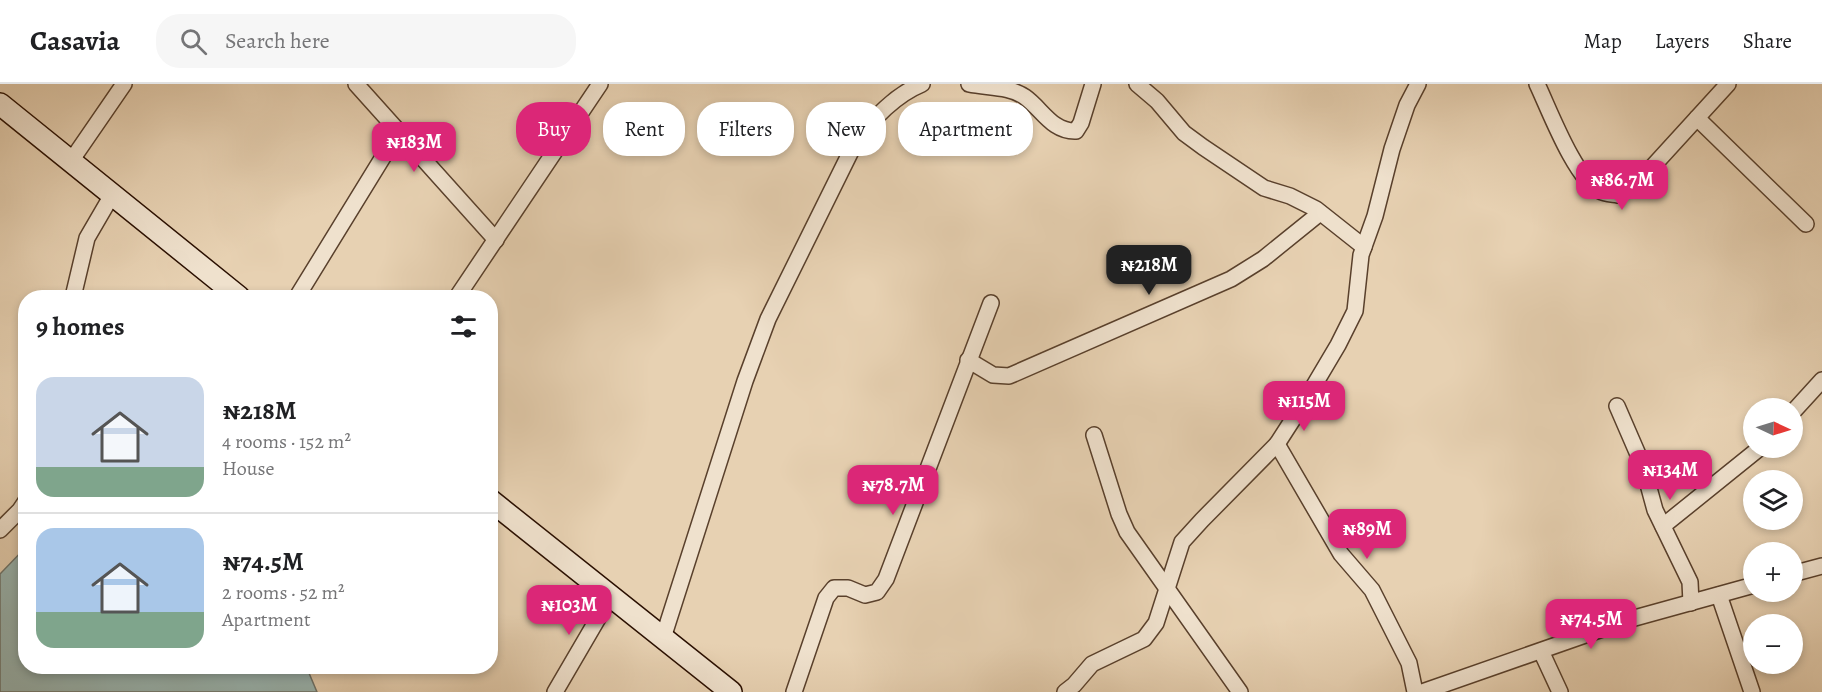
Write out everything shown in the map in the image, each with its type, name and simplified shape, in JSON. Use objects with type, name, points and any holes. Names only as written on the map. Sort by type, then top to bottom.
[{"type":"street","points":[[71,161],[124,84]]},
{"type":"street","points":[[357,84],[496,240]]},
{"type":"street","points":[[463,290],[600,84]]},
{"type":"street","points":[[663,638],[745,381],[768,319],[856,141],[871,121],[891,104],[922,84]]},
{"type":"street","points":[[969,84],[1010,89],[1025,97],[1056,127],[1076,131],[1081,123],[1094,84]]},
{"type":"street","points":[[1137,84],[1157,101],[1184,133],[1203,147],[1264,188],[1290,196],[1320,213],[1364,247]]},
{"type":"street","points":[[1065,692],[1092,664],[1144,639],[1156,623],[1182,542],[1277,444],[1338,345],[1354,311],[1361,255],[1375,216],[1407,105],[1418,84]]},
{"type":"street","points":[[1537,84],[1561,139],[1585,176],[1599,191],[1618,195],[1636,184],[1728,84]]},
{"type":"street","points":[[1,106],[230,290]]},
{"type":"street","points":[[1697,118],[1806,224]]},
{"type":"street","points":[[301,290],[399,131]]},
{"type":"street","points":[[75,290],[87,238],[112,195]]},
{"type":"street","points":[[968,360],[993,375],[1009,376],[1231,279],[1263,259],[1320,213]]},
{"type":"street","points":[[794,692],[826,598],[834,588],[848,588],[866,595],[877,592],[886,579],[991,303]]},
{"type":"street","points":[[1803,401],[1822,380]]},
{"type":"street","points":[[1617,406],[1643,466],[1656,510],[1690,582],[1691,603]]},
{"type":"street","points":[[1094,435],[1127,532],[1240,692]]},
{"type":"street","points":[[1277,444],[1341,554],[1372,590],[1409,663],[1415,692]]},
{"type":"street","points":[[1663,526],[1747,458]]},
{"type":"street","points":[[498,506],[731,692]]},
{"type":"street","points":[[0,530],[18,512]]},
{"type":"street","points":[[1803,571],[1822,566]]},
{"type":"street","points":[[1422,692],[1631,619],[1743,588]]},
{"type":"street","points":[[1719,595],[1752,692]]},
{"type":"street","points":[[555,692],[611,596]]},
{"type":"street","points":[[1541,651],[1560,692]]},
{"type":"water","points":[[18,555],[18,674],[309,674],[317,692],[0,692],[0,574]]}]
